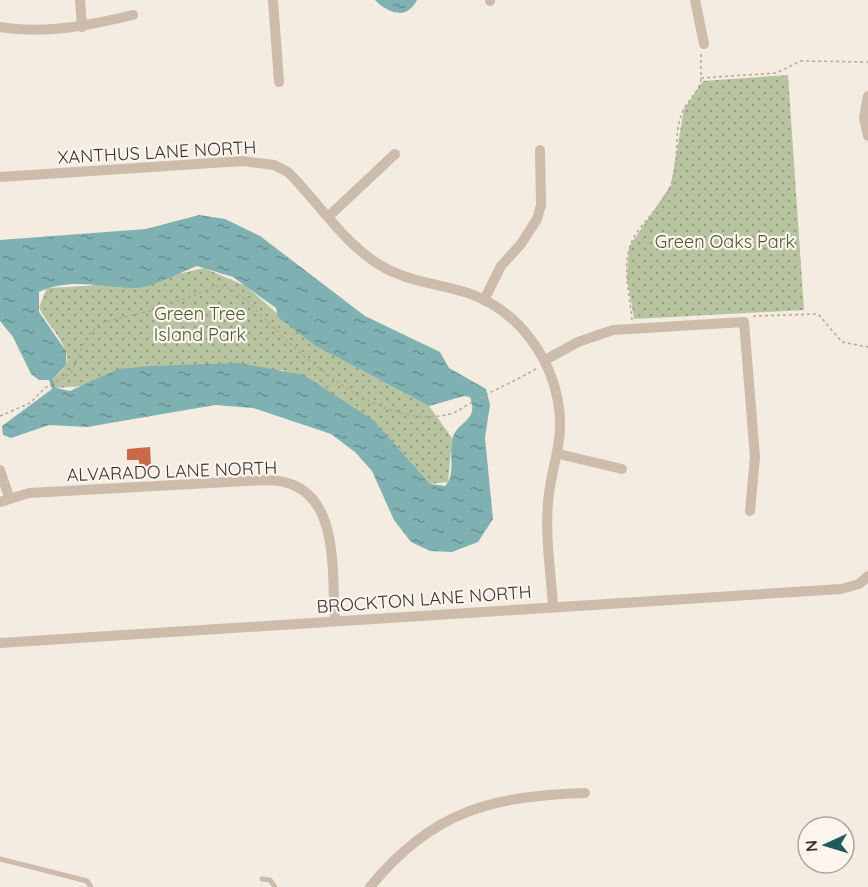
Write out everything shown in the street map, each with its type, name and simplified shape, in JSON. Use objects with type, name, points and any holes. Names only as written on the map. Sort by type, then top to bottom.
[{"type":"street","points":[[80,0],[82,27]]},
{"type":"street","points":[[273,0],[279,82]]},
{"type":"street","points":[[695,0],[704,44]]},
{"type":"street","points":[[0,27],[15,30],[82,27],[133,15]]},
{"type":"street","points":[[868,96],[864,118],[868,136]]},
{"type":"street","points":[[484,300],[494,276],[526,238],[537,219],[541,190],[540,150]]},
{"type":"street","points":[[329,216],[395,154]]},
{"type":"street","name":"XANTHUS LANE NORTH","points":[[0,177],[259,162],[288,172],[353,242],[384,267],[484,300],[519,326],[542,364]]},
{"type":"street","points":[[553,607],[548,502],[559,454],[560,409],[542,364],[595,334],[613,330],[744,322],[755,457],[750,511]]},
{"type":"street","points":[[559,454],[622,469]]},
{"type":"street","points":[[0,471],[4,499]]},
{"type":"street","name":"ALVARADO LANE NORTH","points":[[4,499],[29,493],[266,480],[292,484],[314,499],[327,522],[335,621]]},
{"type":"street","name":"BROCKTON LANE NORTH","points":[[0,643],[850,587],[868,576]]},
{"type":"street","points":[[370,887],[408,847],[454,816],[483,805],[505,801],[585,793]]},
{"type":"lane","points":[[0,860],[87,880],[91,887]]},
{"type":"lane","points":[[262,879],[270,880],[275,887]]},
{"type":"path","points":[[632,322],[626,263],[630,243],[665,197],[672,183],[676,169],[678,127],[682,112],[701,86],[700,58],[704,44]]},
{"type":"path","points":[[701,78],[776,73],[801,61],[868,62]]},
{"type":"path","points":[[0,416],[30,403],[50,386],[71,373],[87,337],[100,323],[154,310],[218,286],[228,287],[242,297],[311,364],[384,408],[401,413],[435,416],[453,413],[542,364]]},
{"type":"path","points":[[744,322],[744,316],[818,314],[842,342],[868,347]]},
{"type":"green space","name":"Green Oaks Park","points":[[788,75],[804,310],[634,319],[627,278],[629,247],[671,185],[684,109],[703,81]]},
{"type":"green space","name":"Green Tree Island Park","points":[[204,268],[246,286],[290,325],[337,357],[429,406],[452,438],[448,482],[430,484],[283,370],[56,388],[53,379],[65,366],[67,357],[62,342],[39,307],[47,288],[126,282]]},
{"type":"water","points":[[375,0],[417,0],[408,10],[398,13],[386,9]]},
{"type":"water","points":[[199,215],[225,219],[260,236],[365,316],[440,352],[449,368],[486,389],[490,405],[485,438],[493,519],[478,542],[452,552],[430,551],[411,542],[394,520],[372,471],[355,452],[331,434],[253,408],[215,405],[87,427],[49,425],[11,438],[3,435],[2,426],[52,389],[49,380],[39,380],[31,374],[13,337],[0,321],[0,240],[146,229]],"holes":[[[197,266],[233,277],[276,308],[278,317],[316,346],[429,406],[464,396],[470,397],[472,412],[454,434],[450,476],[445,486],[430,484],[373,420],[304,375],[239,363],[151,366],[118,369],[70,391],[56,388],[53,379],[66,365],[66,351],[39,312],[39,292],[75,284],[123,288],[142,287]]]},
{"type":"building","points":[[150,447],[151,466],[139,467],[139,460],[127,460],[127,449]]}]
